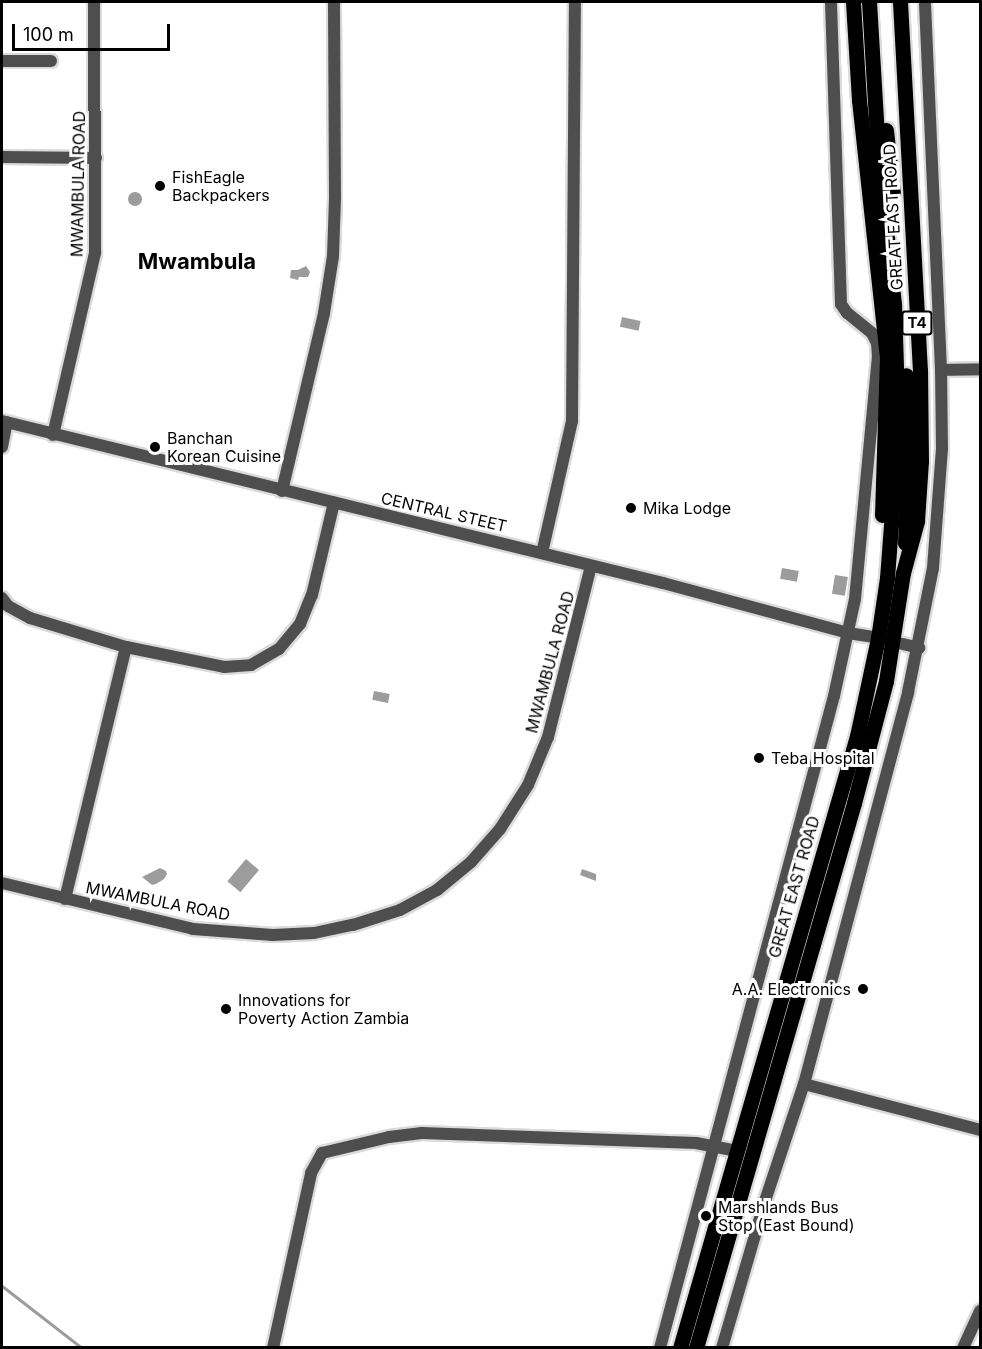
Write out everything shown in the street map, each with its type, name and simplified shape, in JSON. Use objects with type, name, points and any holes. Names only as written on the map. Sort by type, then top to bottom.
[{"type":"main road","name":"GREAT EAST ROAD","points":[[853,2],[859,100],[886,356],[882,520],[887,572]]},
{"type":"main road","name":"GREAT EAST ROAD","points":[[680,1347],[857,736],[878,638],[887,572],[897,407],[894,304],[878,153],[869,2]]},
{"type":"main road","name":"GREAT EAST ROAD","points":[[696,1347],[854,803],[894,642],[903,573],[910,430],[878,2]]},
{"type":"main road","name":"GREAT EAST ROAD","points":[[900,2],[921,419],[917,522],[903,573]]},
{"type":"street","name":"MWAMBULA ROAD","points":[[53,435],[95,253],[94,2]]},
{"type":"street","points":[[282,490],[324,313],[333,256],[334,2]]},
{"type":"street","points":[[542,553],[572,421],[575,2]]},
{"type":"street","points":[[660,1347],[716,1146],[834,696],[848,633],[862,534],[878,357],[877,343],[872,333],[847,313],[841,304],[831,2]]},
{"type":"street","points":[[723,1347],[764,1204],[804,1084],[919,648],[933,568],[939,504],[941,370],[925,2]]},
{"type":"street","points":[[2,61],[51,61]]},
{"type":"street","points":[[2,157],[96,158]]},
{"type":"street","points":[[941,370],[981,369]]},
{"type":"street","points":[[2,447],[4,421]]},
{"type":"street","name":"CENTRAL STEET","points":[[4,421],[53,435],[542,553],[848,633],[878,638]]},
{"type":"street","points":[[2,598],[8,606],[30,618],[126,647],[224,667],[251,665],[279,649],[300,624],[312,595],[334,503]]},
{"type":"street","name":"MWAMBULA ROAD","points":[[2,883],[193,929],[273,935],[314,933],[353,925],[400,910],[436,890],[471,862],[500,829],[528,785],[548,737],[591,566]]},
{"type":"street","points":[[894,642],[919,648]]},
{"type":"street","points":[[65,899],[126,647]]},
{"type":"street","points":[[804,1084],[981,1130]]},
{"type":"street","points":[[273,1347],[310,1173],[322,1153],[389,1137],[422,1132],[716,1146],[737,1151]]},
{"type":"street","points":[[963,1347],[981,1311]]},
{"type":"shaded area","points":[[135,192],[140,194],[142,199],[140,204],[135,206],[130,204],[128,199],[130,194]]},
{"type":"shaded area","points":[[306,266],[310,272],[308,277],[299,277],[298,280],[290,278],[291,270],[298,270]]},
{"type":"shaded area","points":[[622,317],[641,321],[639,331],[620,327]]},
{"type":"shaded area","points":[[782,568],[799,571],[797,582],[780,579]]},
{"type":"shaded area","points":[[835,575],[848,577],[845,596],[832,594]]},
{"type":"shaded area","points":[[374,691],[390,694],[388,703],[372,700]]},
{"type":"shaded area","points":[[246,859],[259,870],[240,892],[227,881]]},
{"type":"shaded area","points":[[160,868],[167,874],[156,884],[152,885],[142,877]]},
{"type":"shaded area","points":[[582,869],[596,874],[596,881],[580,875]]},
{"type":"waterway","points":[[2,1286],[82,1348]]},
{"type":"place","name":"FishEagle Backpackers","points":[[160,186]]},
{"type":"place","name":"Banchan Korean Cuisine","points":[[155,447]]},
{"type":"place","name":"Mika Lodge","points":[[631,508]]},
{"type":"place","name":"Teba Hospital","points":[[759,758]]},
{"type":"place","name":"A.A. Electronics","points":[[863,989]]},
{"type":"place","name":"Innovations for Poverty Action Zambia","points":[[226,1009]]},
{"type":"place","name":"Marshlands Bus Stop (East Bound)","points":[[706,1216]]},
{"type":"district","name":"Mwambula","points":[[197,262]]}]
